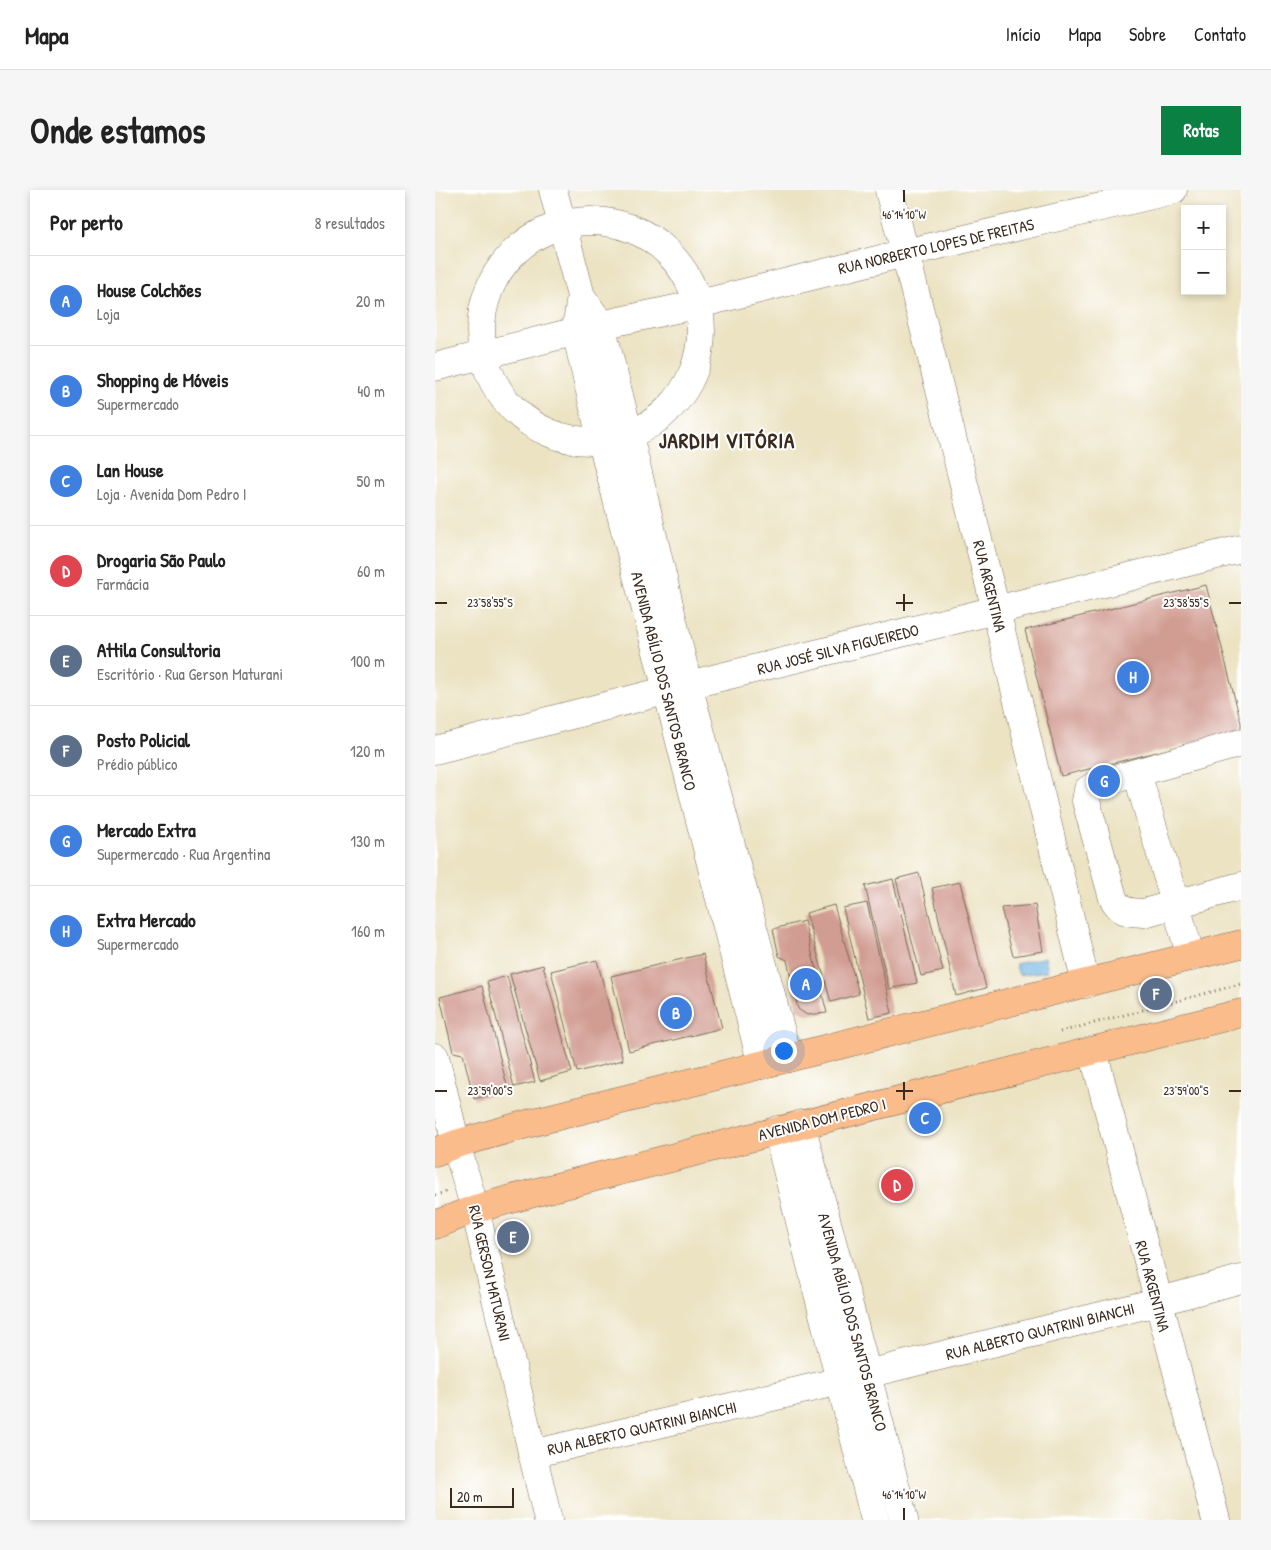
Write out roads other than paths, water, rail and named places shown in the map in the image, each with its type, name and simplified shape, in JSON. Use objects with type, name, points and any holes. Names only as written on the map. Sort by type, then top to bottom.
[{"type":"main road","points":[[446,1148],[534,1122],[1241,944]]},
{"type":"main road","name":"AVENIDA DOM PEDRO I","points":[[435,1225],[475,1209],[789,1127],[1241,1013]]},
{"type":"street","name":"AVENIDA ABÍLIO DOS SANTOS BRANCO","points":[[553,190],[589,328],[629,435],[677,687],[762,1065]]},
{"type":"street","name":"RUA ARGENTINA","points":[[889,190],[996,610],[1085,984]]},
{"type":"street","name":"RUA NORBERTO LOPES DE FREITAS","points":[[435,367],[589,328],[699,304],[1173,190]]},
{"type":"street","points":[[591,220],[621,224],[647,236],[671,254],[677,261],[688,277],[699,304],[702,344],[690,383],[664,415],[629,435],[602,442],[562,438],[525,421],[497,392],[482,355],[480,327],[484,299],[496,274],[513,252],[536,235],[562,224],[591,220]]},
{"type":"street","name":"AVENIDA ABÍLIO DOS SANTOS BRANCO","points":[[589,328],[602,442],[788,1058]]},
{"type":"street","name":"RUA JOSÉ SILVA FIGUEIREDO","points":[[435,750],[677,687],[1241,549]]},
{"type":"street","points":[[1241,743],[1097,784],[1088,790],[1085,801],[1113,898],[1118,907],[1129,912],[1144,913],[1241,886]]},
{"type":"street","points":[[1137,772],[1191,957]]},
{"type":"street","name":"RUA ARGENTINA","points":[[1093,1051],[1215,1520]]},
{"type":"street","name":"RUA GERSON MATURANI","points":[[435,1057],[446,1148],[475,1209],[548,1520]]},
{"type":"street","name":"AVENIDA ABÍLIO DOS SANTOS BRANCO","points":[[789,1127],[867,1374],[905,1520]]},
{"type":"street","name":"AVENIDA ABÍLIO DOS SANTOS BRANCO","points":[[789,1127],[840,1381],[875,1520]]},
{"type":"street","name":"RUA ALBERTO QUATRINI BIANCHI","points":[[867,1374],[1157,1302],[1241,1279]]},
{"type":"street","name":"RUA ALBERTO QUATRINI BIANCHI","points":[[532,1454],[840,1381]]},
{"type":"water","points":[[1045,957],[1048,971],[1019,975],[1015,964]]},
{"type":"place","name":"Extra Mercado","points":[[1133,677]]},
{"type":"place","name":"Mercado Extra","points":[[1104,781]]},
{"type":"place","name":"House Colchões","points":[[806,984]]},
{"type":"place","name":"Posto Policial","points":[[1156,994]]},
{"type":"place","name":"Shopping de Móveis","points":[[676,1013]]},
{"type":"place","name":"Lan House","points":[[925,1118]]},
{"type":"place","name":"Drogaria São Paulo","points":[[897,1185]]},
{"type":"place","name":"Attila Consultoria","points":[[513,1237]]},
{"type":"district","name":"JARDIM VITÓRIA","points":[[727,441]]}]
